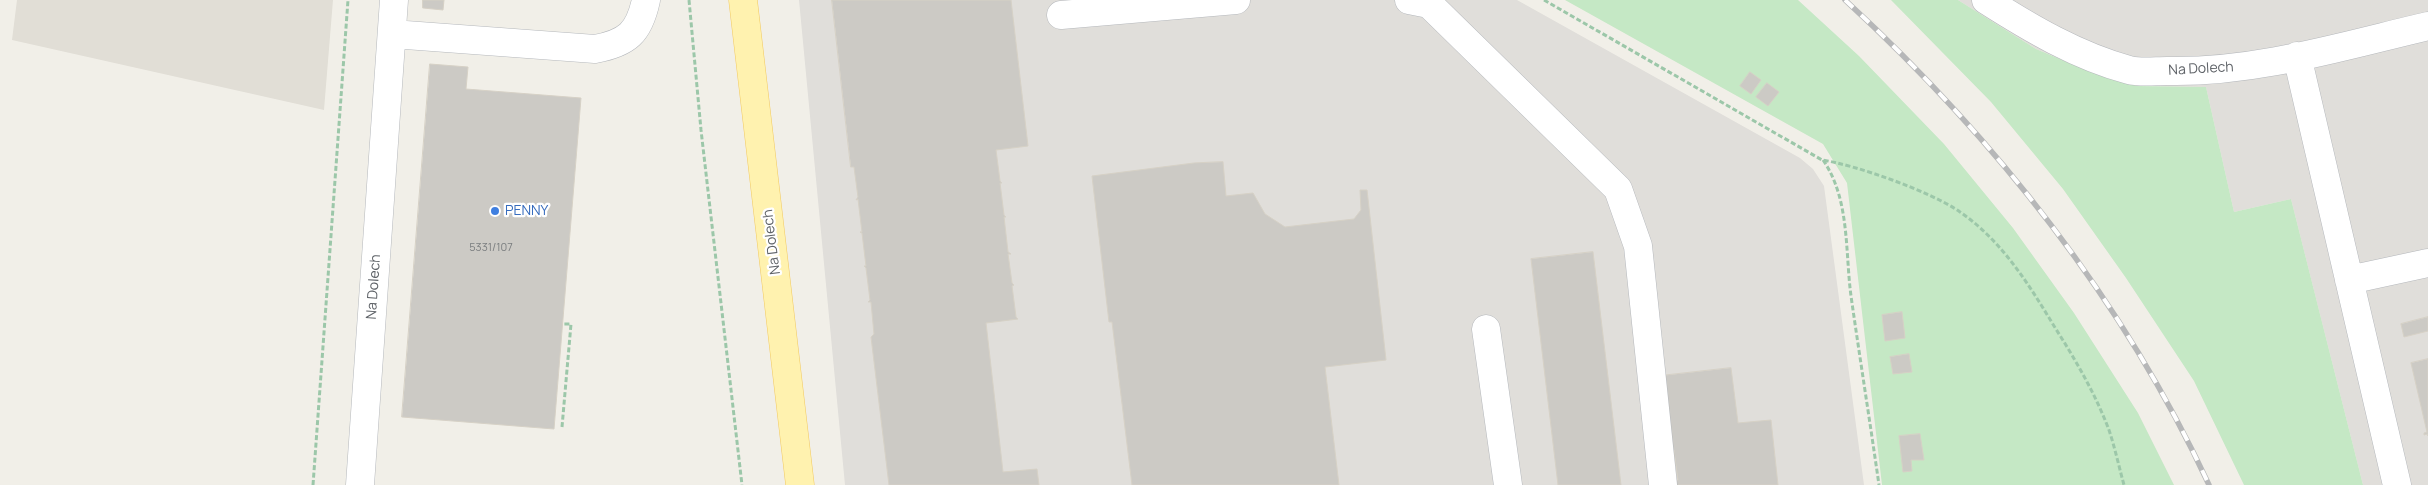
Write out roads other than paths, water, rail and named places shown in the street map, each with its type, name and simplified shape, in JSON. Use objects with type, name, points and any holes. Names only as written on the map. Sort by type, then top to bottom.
[{"type":"main road","name":"Na Dolech","points":[[743,0],[800,485]]},
{"type":"street","name":"Na Dolech","points":[[360,485],[394,0]]},
{"type":"street","points":[[392,34],[595,49],[622,42],[631,34],[640,19],[646,0]]},
{"type":"street","points":[[1061,15],[1236,0]]},
{"type":"street","points":[[1409,0],[1429,4],[1618,189],[1638,246],[1663,485]]},
{"type":"street","name":"Na Dolech","points":[[1986,0],[2042,34],[2073,50],[2130,70],[2198,71],[2232,68],[2296,56],[2428,26]]},
{"type":"street","points":[[2296,56],[2397,485]]},
{"type":"street","points":[[2349,280],[2428,263]]},
{"type":"street","points":[[1486,329],[1508,485]]},
{"type":"railway","points":[[1845,0],[1953,108],[2003,165],[2051,225],[2096,287],[2137,351],[2175,417],[2209,485]]},
{"type":"place","name":"PENNY","points":[[495,211]]}]
